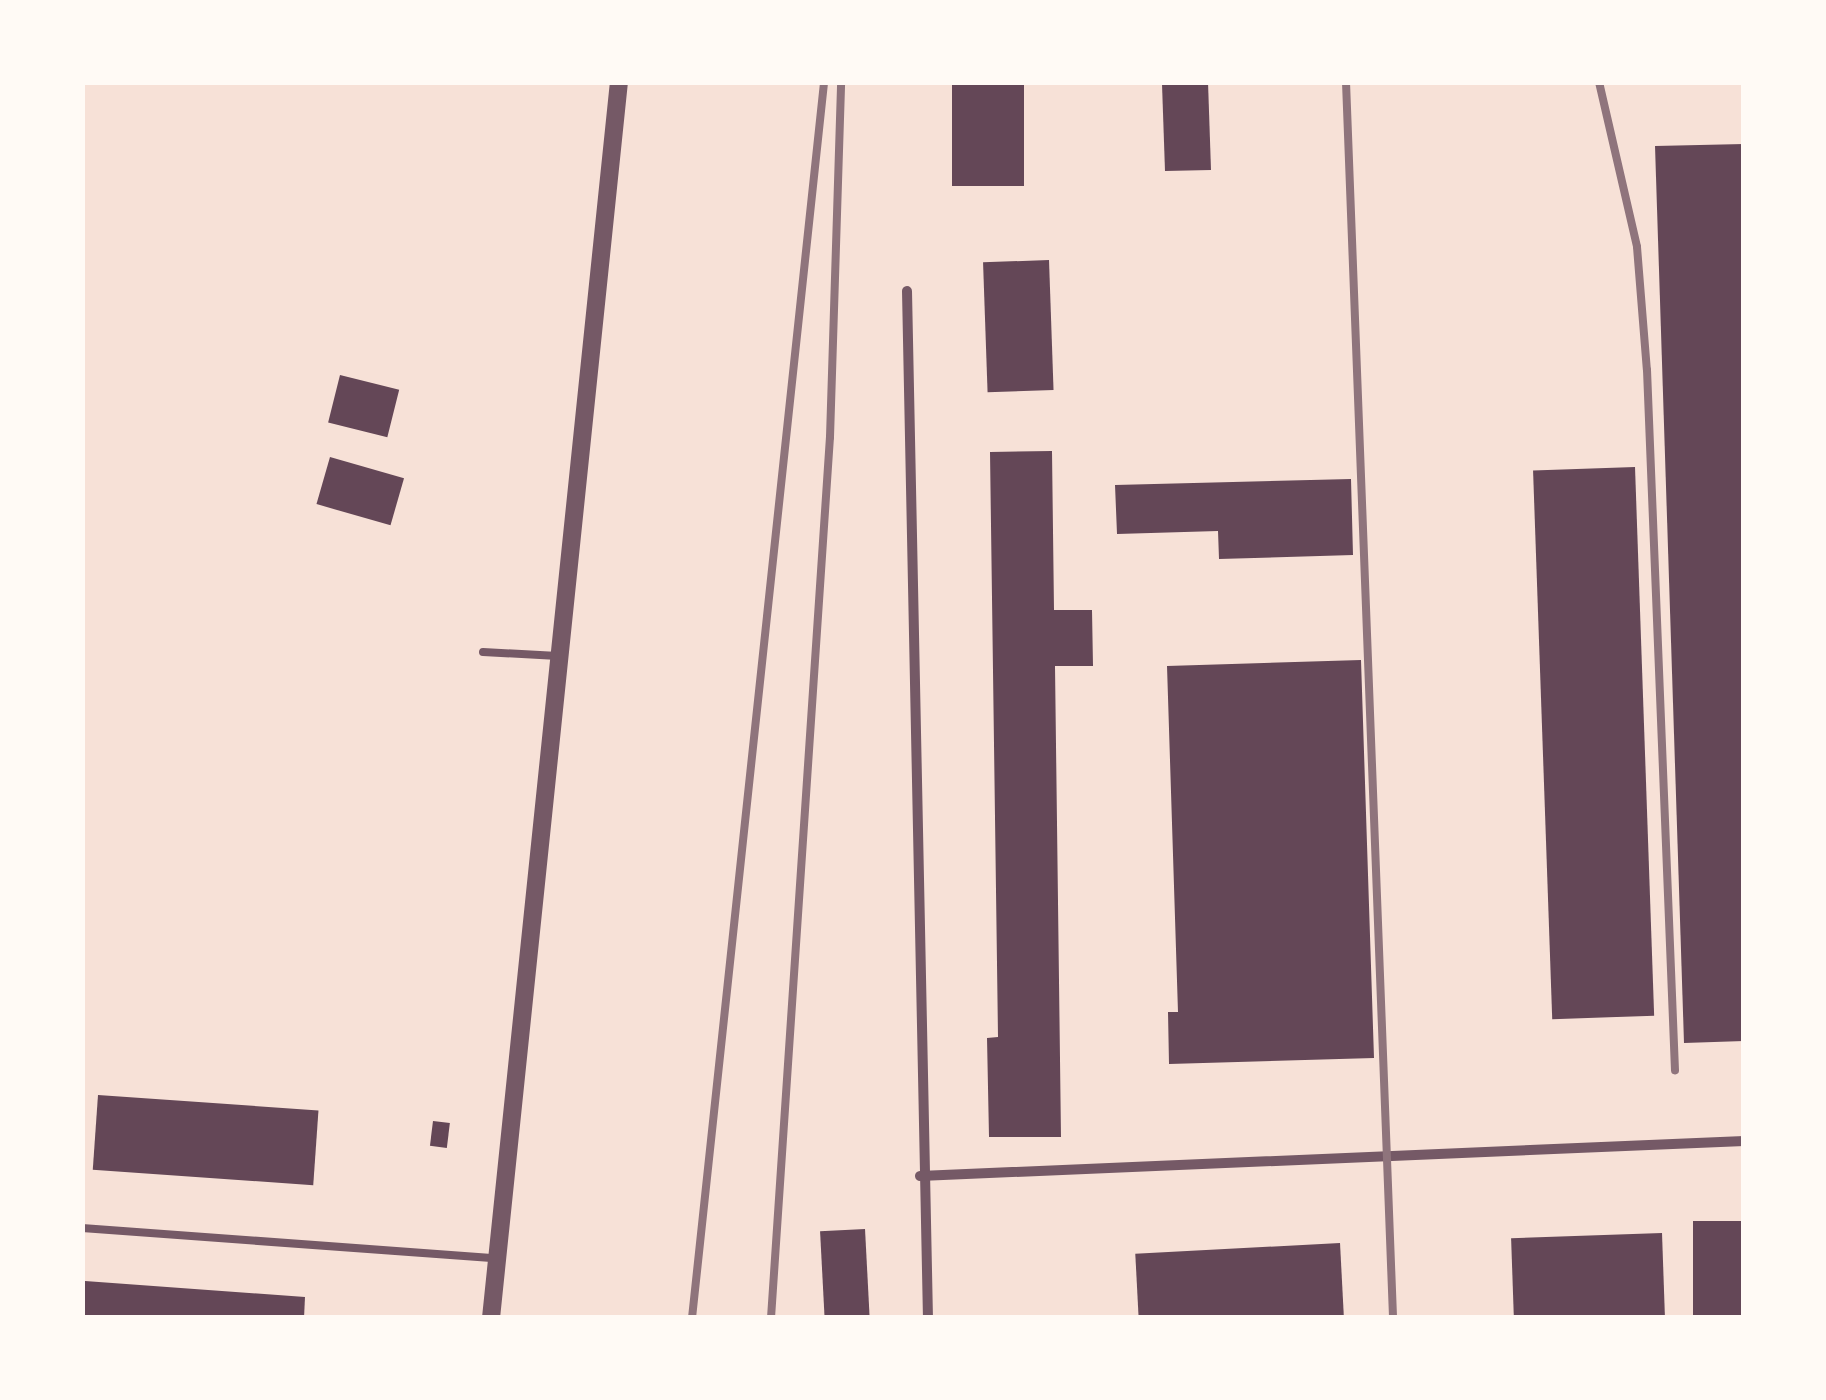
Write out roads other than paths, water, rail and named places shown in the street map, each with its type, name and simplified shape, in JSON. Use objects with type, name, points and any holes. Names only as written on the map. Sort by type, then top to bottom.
[{"type":"street","points":[[491,1318],[620,82]]},
{"type":"street","points":[[908,291],[920,1176],[928,1318]]},
{"type":"street","points":[[920,1176],[1744,1141]]},
{"type":"lane","points":[[483,652],[558,656]]},
{"type":"lane","points":[[82,1228],[495,1258]]},
{"type":"railway","points":[[692,1318],[824,82]]},
{"type":"railway","points":[[771,1318],[830,437],[841,82]]},
{"type":"railway","points":[[1346,82],[1393,1318]]},
{"type":"railway","points":[[1599,82],[1637,247],[1647,370],[1675,1070]]}]
